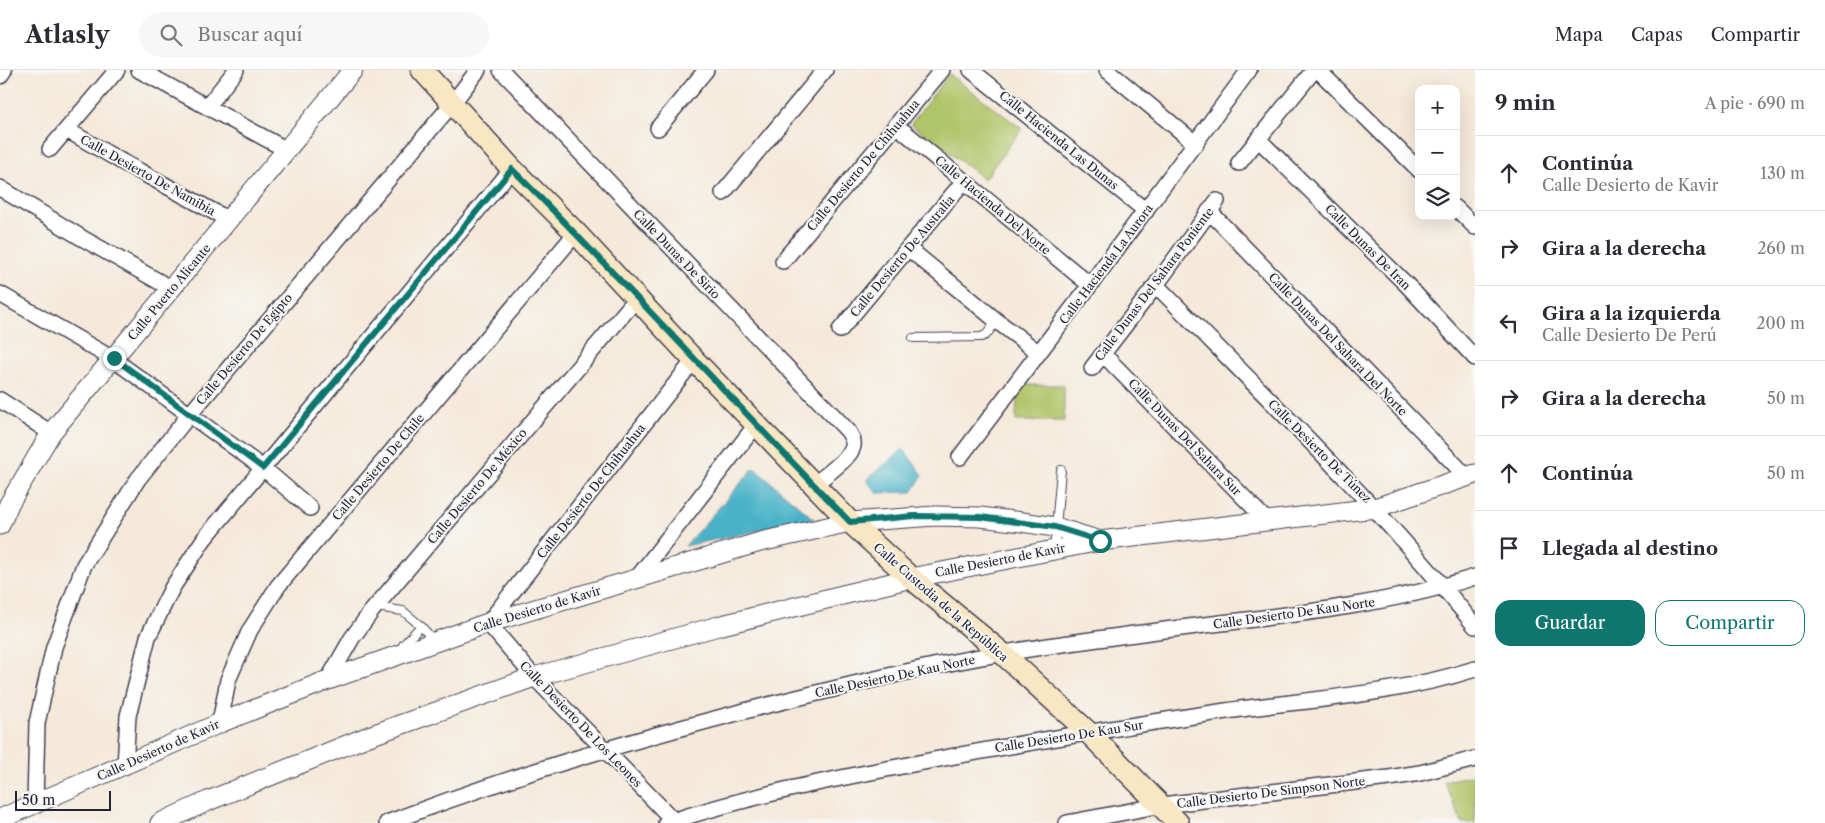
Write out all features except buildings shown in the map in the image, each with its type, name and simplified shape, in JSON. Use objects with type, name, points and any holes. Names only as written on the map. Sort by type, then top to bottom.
[{"type":"main road","name":"Calle Custodia de la República","points":[[422,70],[512,169],[576,233],[694,360],[850,522],[911,578],[1002,653],[1088,732],[1178,823]]},
{"type":"street","points":[[0,76],[4,70]]},
{"type":"street","points":[[50,149],[117,70]]},
{"type":"street","points":[[139,70],[287,150]]},
{"type":"street","points":[[207,107],[236,70]]},
{"type":"street","name":"Calle Puerto Alicante","points":[[0,525],[4,501],[51,433],[353,70]]},
{"type":"street","name":"Calle Desierto De Egipto","points":[[35,803],[37,723],[54,647],[84,565],[138,480],[190,414],[452,104],[478,70]]},
{"type":"street","name":"Calle Dunas De Sirio","points":[[501,70],[852,438],[853,446],[850,454],[814,485]]},
{"type":"street","points":[[658,128],[706,70]]},
{"type":"street","points":[[723,193],[825,70]]},
{"type":"street","name":"Calle Desierto De Chihuahua","points":[[783,261],[942,70]]},
{"type":"street","name":"Calle Hacienda Las Dunas","points":[[971,70],[1146,211]]},
{"type":"street","points":[[1107,70],[1196,144]]},
{"type":"street","points":[[1239,163],[1316,70],[1415,166]]},
{"type":"street","name":"Calle Hacienda La Aurora","points":[[960,457],[1196,144],[1246,71]]},
{"type":"street","name":"Calle Hacienda Del Norte","points":[[896,125],[1090,285]]},
{"type":"street","name":"Calle Desierto De Namibia","points":[[67,130],[229,220]]},
{"type":"street","name":"Calle Dunas De Iran","points":[[1258,139],[1408,285],[1475,358]]},
{"type":"street","points":[[125,766],[128,716],[148,637],[172,588],[204,539],[512,169]]},
{"type":"street","name":"Calle Desierto De Australia","points":[[840,330],[964,181]]},
{"type":"street","points":[[0,188],[82,238],[172,288]]},
{"type":"street","name":"Calle Dunas Del Sahara Poniente","points":[[1092,368],[1156,285],[1213,206]]},
{"type":"street","name":"Calle Dunas Del Sahara Del Norte","points":[[1213,206],[1471,476]]},
{"type":"street","points":[[1460,212],[1475,227]]},
{"type":"street","name":"Calle Desierto De Chile","points":[[220,723],[228,680],[250,630],[278,586],[576,233]]},
{"type":"street","points":[[908,248],[1039,354]]},
{"type":"street","name":"Calle Desierto De Túnez","points":[[1156,285],[1375,508],[1444,587],[1475,626]]},
{"type":"street","points":[[0,294],[114,358],[263,468],[310,508]]},
{"type":"street","name":"Calle Desierto De México","points":[[328,680],[352,638],[374,607],[637,298]]},
{"type":"street","name":"Calle Dunas Del Sahara Sur","points":[[1103,354],[1267,521]]},
{"type":"street","name":"Calle Desierto De Chihuahua","points":[[488,623],[694,360]]},
{"type":"street","points":[[0,400],[51,433]]},
{"type":"street","points":[[637,578],[756,425]]},
{"type":"street","name":"Calle Desierto de Kavir","points":[[160,823],[208,801],[369,736],[534,677],[722,625],[911,578],[1100,541],[1375,508],[1471,476]]},
{"type":"street","name":"Calle Desierto de Kavir","points":[[0,819],[220,723],[328,680],[488,623],[760,542],[850,522],[935,516],[980,517],[1055,527],[1100,541]]},
{"type":"street","name":"Calle Desierto De Kau Norte","points":[[387,823],[440,802],[603,749],[808,695],[903,673],[1002,653],[1178,628],[1335,609],[1444,587],[1475,577]]},
{"type":"street","name":"Calle Desierto De Los Leones","points":[[488,623],[534,677],[672,822]]},
{"type":"street","name":"Calle Desierto De Kau Sur","points":[[672,822],[801,786],[962,754],[1088,732],[1230,711],[1358,695],[1429,681],[1475,669]]},
{"type":"street","name":"Calle Desierto De Simpson Norte","points":[[1068,823],[1162,805],[1390,778],[1475,759]]},
{"type":"lane","points":[[913,338],[981,337],[986,335],[997,321]]},
{"type":"lane","points":[[1054,550],[1061,470]]},
{"type":"lane","points":[[374,607],[403,611],[421,626],[435,642]]},
{"type":"lane","points":[[403,654],[404,645],[421,626]]},
{"type":"green space","points":[[949,74],[1022,129],[984,179],[911,124]]},
{"type":"green space","points":[[1017,385],[1064,385],[1064,421],[1016,421]]},
{"type":"green space","points":[[1475,775],[1475,823],[1462,823],[1444,781]]},
{"type":"water","points":[[903,449],[923,475],[912,492],[877,493],[866,480]]},
{"type":"water","points":[[754,468],[814,519],[685,546]]},
{"type":"route","points":[[114,358],[263,468],[512,169],[576,233],[694,360],[850,522],[914,516],[980,517],[1055,527],[1100,541]]}]
